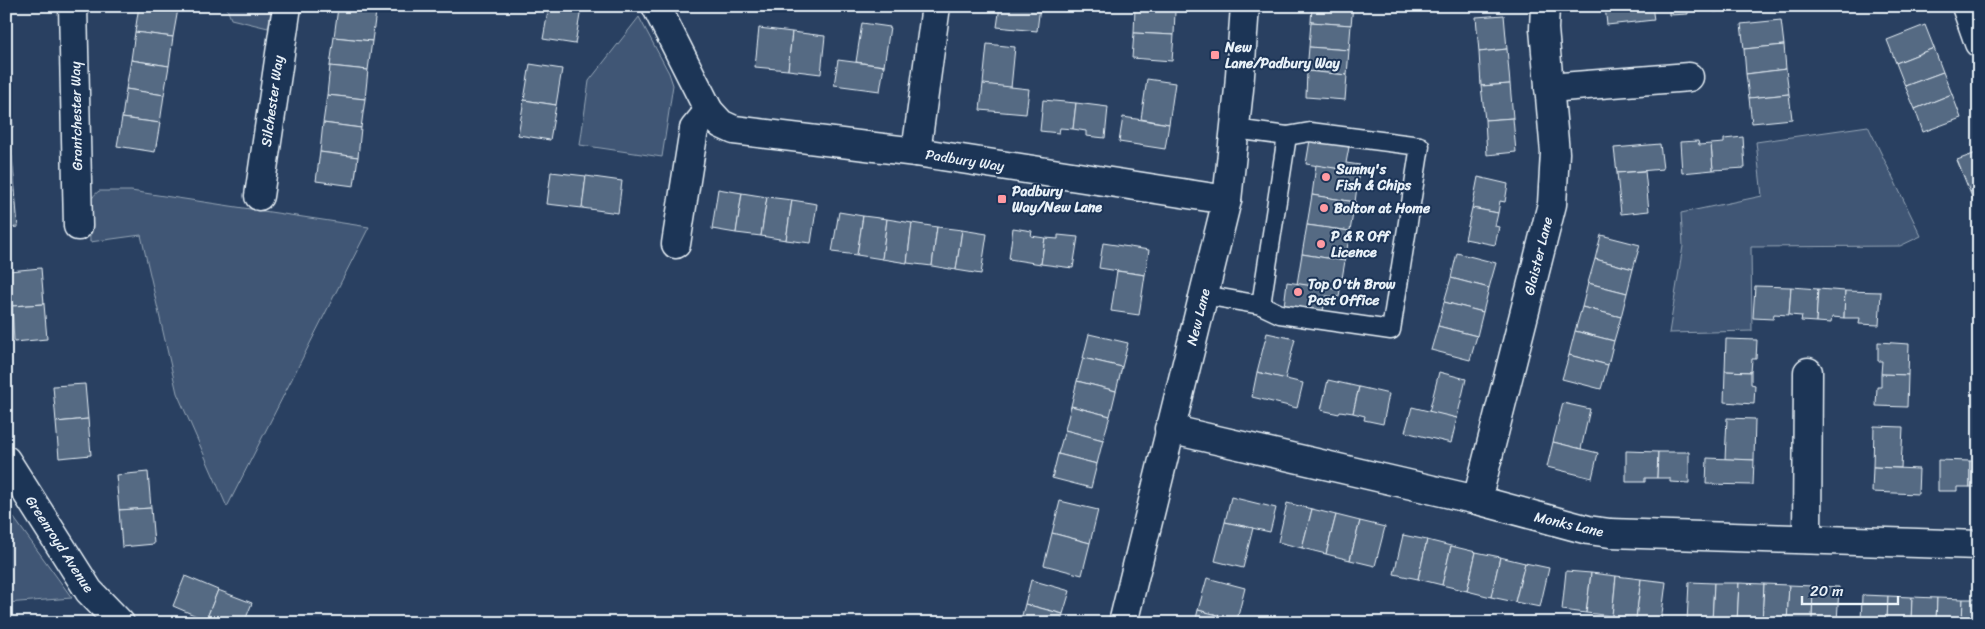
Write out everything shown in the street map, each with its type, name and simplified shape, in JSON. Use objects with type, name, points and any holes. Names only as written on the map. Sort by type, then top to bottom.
[{"type":"street","name":"Grantchester Way","points":[[73,6],[78,226]]},
{"type":"street","name":"Silchester Way","points":[[259,196],[286,6]]},
{"type":"street","name":"Padbury Way","points":[[656,6],[709,111],[721,124],[734,130],[916,152],[1227,200]]},
{"type":"street","points":[[916,152],[936,6]]},
{"type":"street","name":"New Lane","points":[[1123,623],[1169,429],[1227,200],[1245,6]]},
{"type":"street","name":"Glaister Lane","points":[[1477,500],[1552,204],[1555,152],[1544,29],[1545,6]]},
{"type":"street","points":[[1966,6],[1979,43]]},
{"type":"street","points":[[1549,88],[1689,77]]},
{"type":"street","points":[[676,244],[694,129],[709,111]]},
{"type":"street","points":[[1807,539],[1808,372]]},
{"type":"street","name":"Monks Lane","points":[[1169,429],[1477,500],[1588,530],[1610,533],[1979,545]]},
{"type":"street","name":"Greenroyd Avenue","points":[[6,460],[89,591],[120,623]]},
{"type":"lane","points":[[1204,294],[1261,305],[1280,314],[1391,330],[1420,146],[1310,132],[1286,136],[1235,129]]},
{"type":"lane","points":[[1261,305],[1286,136]]},
{"type":"shaded area","points":[[226,6],[272,6],[268,28],[231,19]]},
{"type":"shaded area","points":[[639,17],[669,73],[673,85],[662,157],[580,145],[589,81]]},
{"type":"shaded area","points":[[1868,126],[1921,236],[1900,246],[1751,247],[1752,331],[1669,333],[1683,246],[1681,213],[1762,196],[1756,142]]},
{"type":"shaded area","points":[[99,191],[131,191],[369,227],[227,507],[177,393],[141,235],[90,242],[89,207],[94,196]]},
{"type":"shaded area","points":[[6,507],[72,598],[6,603]]},
{"type":"building","points":[[139,6],[178,9],[173,37],[135,32]]},
{"type":"building","points":[[549,6],[581,9],[575,44],[543,39]]},
{"type":"building","points":[[858,6],[895,6],[894,11]]},
{"type":"building","points":[[1000,6],[1040,6],[1037,31],[997,27]]},
{"type":"building","points":[[1135,6],[1176,6],[1175,11],[1135,8]]},
{"type":"building","points":[[1312,6],[1353,6],[1351,25],[1311,22]]},
{"type":"building","points":[[1605,6],[1652,6],[1654,20],[1607,25]]},
{"type":"building","points":[[1669,6],[1701,6],[1701,9],[1688,10],[1688,14],[1669,15]]},
{"type":"building","points":[[1701,6],[1732,6],[1733,10],[1714,12],[1713,8],[1701,9]]},
{"type":"building","points":[[338,8],[376,12],[372,41],[334,37]]},
{"type":"building","points":[[1135,8],[1175,11],[1174,35],[1134,33]]},
{"type":"building","points":[[1504,15],[1507,49],[1479,52],[1476,17]]},
{"type":"building","points":[[1781,20],[1784,45],[1744,49],[1741,24]]},
{"type":"building","points":[[1311,22],[1351,25],[1349,50],[1309,47]]},
{"type":"building","points":[[862,23],[890,27],[884,66],[856,62]]},
{"type":"building","points":[[1925,25],[1934,48],[1896,63],[1887,40]]},
{"type":"building","points":[[759,28],[792,32],[788,70],[755,67]]},
{"type":"building","points":[[135,32],[173,37],[169,66],[131,60]]},
{"type":"building","points":[[792,32],[825,36],[821,74],[788,70]]},
{"type":"building","points":[[1134,33],[1174,35],[1172,61],[1132,58]]},
{"type":"building","points":[[334,37],[372,41],[368,70],[330,66]]},
{"type":"building","points":[[987,44],[1015,47],[1011,88],[983,84]]},
{"type":"building","points":[[1784,45],[1786,69],[1746,74],[1744,49]]},
{"type":"building","points":[[1309,47],[1349,50],[1347,75],[1307,71]]},
{"type":"building","points":[[1934,48],[1943,72],[1905,86],[1896,63]]},
{"type":"building","points":[[1507,49],[1510,84],[1481,86],[1479,52]]},
{"type":"building","points":[[6,56],[10,91],[6,92]]},
{"type":"building","points":[[131,60],[169,66],[164,95],[126,89]]},
{"type":"building","points":[[838,60],[884,66],[880,91],[834,85]]},
{"type":"building","points":[[530,64],[562,69],[556,105],[524,100]]},
{"type":"building","points":[[330,66],[368,70],[365,99],[327,95]]},
{"type":"building","points":[[1786,69],[1789,94],[1749,98],[1746,74]]},
{"type":"building","points":[[1307,71],[1347,75],[1345,100],[1306,97]]},
{"type":"building","points":[[1943,72],[1952,94],[1915,109],[1905,86]]},
{"type":"building","points":[[1147,79],[1175,83],[1169,124],[1141,119]]},
{"type":"building","points":[[983,84],[1029,89],[1026,114],[980,110]]},
{"type":"building","points":[[1510,84],[1513,118],[1485,120],[1481,86]]},
{"type":"building","points":[[126,89],[164,95],[160,123],[122,118]]},
{"type":"building","points":[[10,91],[13,127],[6,128],[6,92]]},
{"type":"building","points":[[1789,94],[1792,119],[1752,123],[1749,98]]},
{"type":"building","points":[[1952,94],[1961,118],[1923,132],[1915,109]]},
{"type":"building","points":[[327,95],[365,99],[361,128],[323,123]]},
{"type":"building","points":[[524,100],[556,105],[550,140],[518,135]]},
{"type":"building","points":[[1043,100],[1076,103],[1073,129],[1060,128],[1059,133],[1040,131]]},
{"type":"building","points":[[1076,103],[1108,107],[1105,138],[1086,136],[1086,131],[1073,129]]},
{"type":"building","points":[[1123,117],[1169,124],[1165,149],[1119,142]]},
{"type":"building","points":[[122,118],[160,123],[155,152],[117,146]]},
{"type":"building","points":[[1513,118],[1516,152],[1487,155],[1485,120]]},
{"type":"building","points":[[323,123],[361,128],[358,157],[320,152]]},
{"type":"building","points":[[1743,137],[1745,168],[1713,170],[1711,144],[1724,143],[1724,139]]},
{"type":"building","points":[[1310,140],[1349,147],[1346,163],[1360,165],[1359,172],[1306,164]]},
{"type":"building","points":[[1698,141],[1699,145],[1711,144],[1713,170],[1682,173],[1680,142]]},
{"type":"building","points":[[1660,144],[1663,169],[1617,173],[1614,148]]},
{"type":"building","points":[[320,152],[358,157],[354,186],[316,181]]},
{"type":"building","points":[[1979,152],[1979,188],[1970,192],[1957,160]]},
{"type":"building","points":[[6,156],[12,156],[15,191],[6,192]]},
{"type":"building","points":[[1316,165],[1359,172],[1355,202],[1312,195]]},
{"type":"building","points":[[1645,171],[1649,211],[1621,214],[1617,173]]},
{"type":"building","points":[[551,172],[586,176],[582,208],[547,204]]},
{"type":"building","points":[[586,176],[622,181],[618,213],[582,208]]},
{"type":"building","points":[[1478,177],[1508,184],[1505,202],[1500,201],[1498,213],[1472,208]]},
{"type":"building","points":[[1979,188],[1979,214],[1970,192]]},
{"type":"building","points":[[718,189],[742,193],[736,233],[712,229]]},
{"type":"building","points":[[15,191],[18,227],[6,228],[6,192]]},
{"type":"building","points":[[742,193],[767,197],[761,236],[736,233]]},
{"type":"building","points":[[1312,195],[1355,202],[1350,231],[1307,225]]},
{"type":"building","points":[[767,197],[792,200],[786,240],[761,236]]},
{"type":"building","points":[[792,200],[817,204],[811,243],[786,240]]},
{"type":"building","points":[[1472,208],[1498,213],[1495,226],[1499,227],[1495,245],[1465,239]]},
{"type":"building","points":[[839,212],[863,216],[857,255],[832,252]]},
{"type":"building","points":[[863,216],[887,219],[882,259],[857,255]]},
{"type":"building","points":[[887,219],[912,223],[907,263],[882,259]]},
{"type":"building","points":[[912,223],[937,227],[932,266],[907,263]]},
{"type":"building","points":[[1307,225],[1350,231],[1345,261],[1302,254]]},
{"type":"building","points":[[937,227],[962,230],[956,270],[932,266]]},
{"type":"building","points":[[1013,228],[1032,231],[1031,236],[1045,238],[1041,264],[1009,259]]},
{"type":"building","points":[[962,230],[987,234],[981,274],[956,270]]},
{"type":"building","points":[[1058,235],[1078,237],[1073,268],[1041,264],[1045,238],[1058,239]]},
{"type":"building","points":[[1601,235],[1640,245],[1633,269],[1595,259]]},
{"type":"building","points":[[1103,243],[1149,250],[1145,275],[1099,268]]},
{"type":"building","points":[[1457,253],[1496,263],[1489,288],[1451,278]]},
{"type":"building","points":[[1302,254],[1345,261],[1340,290],[1297,284]]},
{"type":"building","points":[[1595,259],[1633,269],[1627,293],[1588,283]]},
{"type":"building","points":[[41,268],[44,304],[12,306],[9,271]]},
{"type":"building","points":[[1117,271],[1145,275],[1139,315],[1111,311]]},
{"type":"building","points":[[1451,278],[1489,288],[1483,312],[1444,302]]},
{"type":"building","points":[[1287,282],[1340,290],[1339,297],[1326,296],[1323,311],[1284,306]]},
{"type":"building","points":[[1588,283],[1627,293],[1621,317],[1582,307]]},
{"type":"building","points":[[1755,286],[1791,287],[1789,315],[1774,314],[1773,319],[1753,318]]},
{"type":"building","points":[[1791,287],[1818,289],[1816,322],[1801,321],[1802,316],[1789,315]]},
{"type":"building","points":[[1818,289],[1845,291],[1844,318],[1832,317],[1831,323],[1816,322]]},
{"type":"building","points":[[1845,291],[1881,292],[1879,325],[1859,324],[1860,318],[1844,318]]},
{"type":"building","points":[[1444,302],[1483,312],[1477,336],[1438,326]]},
{"type":"building","points":[[44,304],[47,339],[14,342],[12,306]]},
{"type":"building","points":[[1582,307],[1621,317],[1614,341],[1575,331]]},
{"type":"building","points":[[1438,326],[1477,336],[1470,360],[1431,350]]},
{"type":"building","points":[[1575,331],[1614,341],[1608,365],[1569,355]]},
{"type":"building","points":[[1267,333],[1295,339],[1285,379],[1257,372]]},
{"type":"building","points":[[1089,334],[1128,343],[1122,367],[1083,358]]},
{"type":"building","points":[[1726,339],[1757,340],[1756,359],[1752,359],[1751,372],[1725,371]]},
{"type":"building","points":[[1878,342],[1909,344],[1908,375],[1881,374],[1882,361],[1878,361]]},
{"type":"building","points":[[1569,355],[1608,365],[1601,389],[1562,379]]},
{"type":"building","points":[[1083,358],[1122,367],[1116,391],[1077,381]]},
{"type":"building","points":[[1725,371],[1751,372],[1751,384],[1755,385],[1754,404],[1724,402]]},
{"type":"building","points":[[1257,372],[1303,383],[1297,408],[1252,397]]},
{"type":"building","points":[[1439,372],[1466,379],[1457,418],[1429,412]]},
{"type":"building","points":[[1881,374],[1908,375],[1907,407],[1876,406],[1877,387],[1881,387]]},
{"type":"building","points":[[1328,380],[1359,387],[1353,413],[1340,411],[1339,414],[1321,410]]},
{"type":"building","points":[[1077,381],[1116,391],[1110,416],[1071,406]]},
{"type":"building","points":[[85,384],[88,419],[56,422],[53,386]]},
{"type":"building","points":[[1359,387],[1389,394],[1383,424],[1364,420],[1365,416],[1353,413]]},
{"type":"building","points":[[1563,403],[1590,409],[1581,449],[1553,442]]},
{"type":"building","points":[[1071,406],[1110,416],[1103,440],[1065,430]]},
{"type":"building","points":[[1412,407],[1457,418],[1451,443],[1405,432]]},
{"type":"building","points":[[1727,418],[1755,419],[1754,460],[1725,459]]},
{"type":"building","points":[[88,419],[91,455],[59,458],[56,422]]},
{"type":"building","points":[[1874,426],[1903,427],[1901,468],[1873,467]]},
{"type":"building","points":[[1065,430],[1103,440],[1097,464],[1058,454]]},
{"type":"building","points":[[1553,442],[1598,453],[1592,478],[1547,467]]},
{"type":"building","points":[[1626,451],[1658,452],[1657,478],[1645,478],[1645,482],[1626,482]]},
{"type":"building","points":[[1658,452],[1689,452],[1689,483],[1670,482],[1670,478],[1657,478]]},
{"type":"building","points":[[1058,454],[1097,464],[1091,488],[1052,478]]},
{"type":"building","points":[[1707,458],[1754,460],[1753,485],[1706,484]]},
{"type":"building","points":[[1938,460],[1970,461],[1970,487],[1957,487],[1957,491],[1938,491]]},
{"type":"building","points":[[1970,461],[1979,461],[1979,487],[1970,487]]},
{"type":"building","points":[[1873,467],[1919,469],[1918,494],[1872,492]]},
{"type":"building","points":[[148,472],[151,508],[119,510],[116,475]]},
{"type":"building","points":[[1231,497],[1276,508],[1270,532],[1225,522]]},
{"type":"building","points":[[1060,501],[1098,510],[1090,543],[1052,533]]},
{"type":"building","points":[[1287,503],[1312,509],[1302,548],[1278,542]]},
{"type":"building","points":[[151,508],[154,544],[122,547],[119,510]]},
{"type":"building","points":[[1312,509],[1336,515],[1326,554],[1302,548]]},
{"type":"building","points":[[1336,515],[1360,521],[1350,560],[1326,554]]},
{"type":"building","points":[[1360,521],[1385,527],[1375,566],[1350,560]]},
{"type":"building","points":[[1225,522],[1253,528],[1243,568],[1215,561]]},
{"type":"building","points":[[1052,533],[1090,543],[1082,575],[1044,565]]},
{"type":"building","points":[[1403,535],[1427,540],[1418,579],[1394,574]]},
{"type":"building","points":[[1427,540],[1451,546],[1442,585],[1418,579]]},
{"type":"building","points":[[1451,546],[1476,552],[1467,591],[1442,585]]},
{"type":"building","points":[[1476,552],[1500,557],[1491,597],[1467,591]]},
{"type":"building","points":[[1500,557],[1525,563],[1515,602],[1491,597]]},
{"type":"building","points":[[1525,563],[1549,568],[1540,607],[1515,602]]},
{"type":"building","points":[[1566,571],[1591,573],[1586,613],[1562,610]]},
{"type":"building","points":[[1591,573],[1616,576],[1612,616],[1586,613]]},
{"type":"building","points":[[185,576],[218,590],[206,620],[173,606]]},
{"type":"building","points":[[1616,576],[1641,579],[1636,619],[1612,616]]},
{"type":"building","points":[[1207,578],[1245,588],[1237,620],[1198,610]]},
{"type":"building","points":[[1641,579],[1666,582],[1661,622],[1636,619]]},
{"type":"building","points":[[1031,580],[1070,591],[1063,614],[1025,604]]},
{"type":"building","points":[[1689,582],[1714,583],[1712,622],[1687,622]]},
{"type":"building","points":[[1714,583],[1739,583],[1737,623],[1712,622]]},
{"type":"building","points":[[1739,583],[1764,584],[1762,623],[1737,623]]},
{"type":"building","points":[[1764,584],[1789,585],[1787,623],[1762,623]]},
{"type":"building","points":[[1789,585],[1813,586],[1812,623],[1787,623]]},
{"type":"building","points":[[1813,586],[1839,587],[1837,623],[1812,623]]},
{"type":"building","points":[[218,590],[252,603],[244,623],[213,623],[206,620]]},
{"type":"building","points":[[1862,595],[1888,596],[1887,623],[1861,623]]},
{"type":"building","points":[[1888,596],[1912,597],[1911,623],[1887,623]]},
{"type":"building","points":[[1912,597],[1937,598],[1936,623],[1911,623]]},
{"type":"building","points":[[1937,598],[1963,599],[1962,623],[1936,623]]},
{"type":"building","points":[[1963,599],[1979,599],[1979,623],[1962,623]]},
{"type":"building","points":[[1025,604],[1063,614],[1061,623],[1020,623]]},
{"type":"building","points":[[1198,610],[1237,620],[1236,623],[1195,623]]},
{"type":"place","name":"New Lane/Padbury Way","points":[[1215,55]]},
{"type":"place","name":"Sunny's Fish & Chips","points":[[1326,177]]},
{"type":"place","name":"Padbury Way/New Lane","points":[[1002,199]]},
{"type":"place","name":"Bolton at Home","points":[[1324,208]]},
{"type":"place","name":"P & R Off Licence","points":[[1321,244]]},
{"type":"place","name":"Top O'th Brow Post Office","points":[[1298,292]]}]
